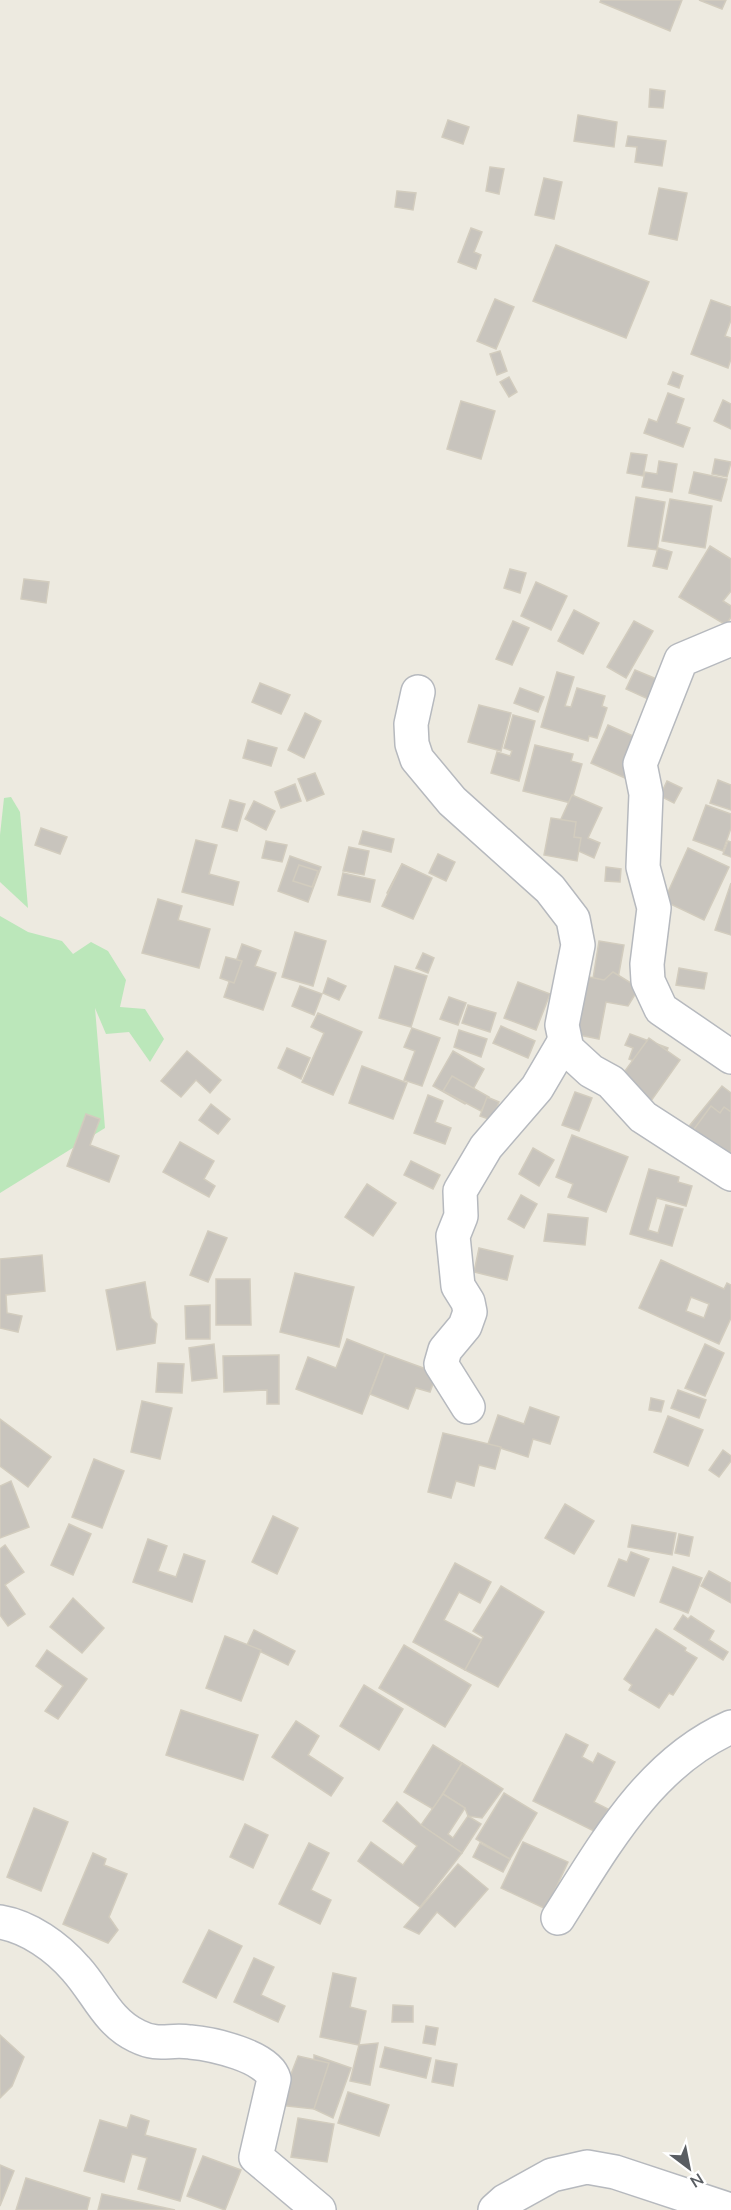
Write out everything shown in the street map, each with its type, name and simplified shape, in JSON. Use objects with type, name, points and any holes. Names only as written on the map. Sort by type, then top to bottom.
[{"type":"street","points":[[731,639],[681,660],[640,764],[646,794],[643,867],[654,908],[647,964],[648,981],[661,1009],[731,1057]]},
{"type":"street","points":[[418,692],[411,724],[412,744],[417,759],[452,801],[550,889],[573,920],[578,945],[562,1025],[567,1049],[585,1066],[623,1093],[643,1117],[731,1174]]},
{"type":"street","points":[[468,1407],[441,1364],[445,1350],[465,1326],[470,1312],[470,1306],[458,1287],[453,1236],[461,1216],[460,1191],[486,1147],[537,1089],[564,1042]]},
{"type":"street","points":[[558,1918],[621,1820],[672,1764],[712,1736],[731,1727]]},
{"type":"street","points":[[0,1923],[16,1925],[31,1931],[76,1969],[115,2023],[130,2033],[152,2043],[188,2041],[199,2043],[244,2055],[267,2066],[274,2079],[256,2157],[261,2164],[319,2210]]},
{"type":"street","points":[[495,2209],[552,2175],[587,2167],[615,2172],[730,2210]]},
{"type":"green space","points":[[11,797],[20,812],[28,908],[0,882],[0,835],[4,798]]},
{"type":"green space","points":[[0,916],[28,932],[62,941],[73,954],[91,942],[108,951],[126,980],[120,1007],[145,1009],[164,1039],[150,1062],[129,1032],[106,1034],[95,1008],[105,1128],[0,1193]]},
{"type":"building","points":[[601,0],[682,0],[670,31],[600,2]]},
{"type":"building","points":[[699,0],[726,0],[722,9]]},
{"type":"building","points":[[650,89],[665,91],[663,108],[649,107]]},
{"type":"building","points":[[578,115],[617,122],[614,147],[574,141]]},
{"type":"building","points":[[448,120],[469,127],[463,144],[442,137]]},
{"type":"building","points":[[628,136],[666,141],[662,166],[635,162],[637,147],[626,146]]},
{"type":"building","points":[[490,167],[504,169],[499,194],[486,191]]},
{"type":"building","points":[[544,178],[562,182],[554,219],[535,215]]},
{"type":"building","points":[[659,188],[687,193],[677,240],[649,234]]},
{"type":"building","points":[[397,191],[416,193],[413,210],[395,207]]},
{"type":"building","points":[[471,228],[482,232],[474,252],[481,255],[476,269],[458,262]]},
{"type":"building","points":[[556,245],[649,282],[626,338],[533,301]]},
{"type":"building","points":[[495,299],[514,307],[496,349],[477,341]]},
{"type":"building","points":[[711,300],[731,307],[731,320],[725,336],[731,338],[731,359],[728,368],[691,354]]},
{"type":"building","points":[[500,351],[507,371],[497,375],[490,354]]},
{"type":"building","points":[[673,372],[683,376],[679,388],[668,384]]},
{"type":"building","points":[[509,377],[517,392],[509,397],[500,382]]},
{"type":"building","points":[[668,393],[684,399],[676,423],[690,428],[683,447],[644,433],[649,419],[657,422]]},
{"type":"building","points":[[723,400],[731,404],[731,429],[714,421]]},
{"type":"building","points":[[461,401],[495,411],[481,459],[447,449]]},
{"type":"building","points":[[631,453],[647,455],[643,476],[627,473]]},
{"type":"building","points":[[715,459],[731,462],[727,477],[712,474]]},
{"type":"building","points":[[659,461],[677,464],[672,492],[642,487],[645,472],[657,474]]},
{"type":"building","points":[[694,472],[727,479],[721,501],[689,493]]},
{"type":"building","points":[[636,497],[665,502],[657,550],[628,546]]},
{"type":"building","points":[[670,499],[712,506],[705,548],[662,541]]},
{"type":"building","points":[[710,546],[731,559],[731,591],[723,601],[731,606],[731,617],[726,625],[679,597]]},
{"type":"building","points":[[658,548],[672,552],[667,569],[653,566]]},
{"type":"building","points":[[510,569],[526,573],[520,593],[504,588]]},
{"type":"building","points":[[24,579],[49,582],[46,603],[21,599]]},
{"type":"building","points":[[536,582],[567,596],[551,630],[521,616]]},
{"type":"building","points":[[574,610],[599,623],[583,654],[558,641]]},
{"type":"building","points":[[513,621],[529,628],[512,665],[496,659]]},
{"type":"building","points":[[634,621],[653,631],[626,678],[607,667]]},
{"type":"building","points":[[635,670],[666,683],[657,703],[626,689]]},
{"type":"building","points":[[557,672],[574,677],[565,706],[571,707],[577,688],[605,696],[602,706],[607,708],[597,738],[589,736],[588,741],[541,727]]},
{"type":"building","points":[[260,683],[290,695],[281,714],[252,702]]},
{"type":"building","points":[[520,688],[544,697],[538,712],[514,703]]},
{"type":"building","points":[[479,705],[511,713],[501,751],[468,742]]},
{"type":"building","points":[[305,713],[321,721],[304,758],[288,750]]},
{"type":"building","points":[[513,715],[535,721],[519,781],[491,773],[497,752],[510,756],[512,751],[504,748]]},
{"type":"building","points":[[608,725],[642,740],[625,778],[591,763]]},
{"type":"building","points":[[248,740],[277,748],[271,766],[243,758]]},
{"type":"building","points":[[535,745],[573,754],[571,761],[582,764],[571,803],[523,791]]},
{"type":"building","points":[[315,773],[324,794],[307,801],[298,779]]},
{"type":"building","points":[[718,780],[731,785],[731,810],[710,803]]},
{"type":"building","points":[[667,781],[682,788],[674,803],[660,796]]},
{"type":"building","points":[[295,784],[301,801],[281,808],[275,792]]},
{"type":"building","points":[[572,795],[602,808],[588,838],[600,843],[594,858],[552,839]]},
{"type":"building","points":[[230,800],[245,804],[237,831],[222,827]]},
{"type":"building","points":[[254,801],[275,811],[266,830],[245,819]]},
{"type":"building","points":[[706,805],[731,814],[731,828],[723,851],[693,840]]},
{"type":"building","points":[[551,818],[576,822],[574,837],[581,838],[577,861],[544,855]]},
{"type":"building","points":[[41,828],[67,837],[60,854],[35,845]]},
{"type":"building","points":[[363,831],[394,839],[391,852],[359,844]]},
{"type":"building","points":[[196,840],[217,845],[209,874],[239,882],[233,905],[182,892]]},
{"type":"building","points":[[266,841],[287,845],[282,862],[262,858]]},
{"type":"building","points":[[728,841],[731,842],[731,857],[723,854]]},
{"type":"building","points":[[349,847],[369,851],[364,875],[343,871]]},
{"type":"building","points":[[688,848],[729,867],[704,920],[664,901]]},
{"type":"building","points":[[438,854],[455,862],[446,881],[429,873]]},
{"type":"building","points":[[290,856],[321,867],[308,902],[278,891]]},
{"type":"building","points":[[402,864],[428,877],[414,906],[387,893]]},
{"type":"building","points":[[402,864],[432,878],[413,919],[382,906]]},
{"type":"building","points":[[299,865],[318,871],[312,887],[293,881]]},
{"type":"building","points":[[606,867],[621,869],[620,882],[605,881]]},
{"type":"building","points":[[343,873],[375,880],[370,902],[338,895]]},
{"type":"building","points":[[731,883],[731,935],[715,930]]},
{"type":"building","points":[[158,899],[182,906],[178,920],[210,929],[199,968],[142,953]]},
{"type":"building","points":[[295,932],[326,941],[313,986],[282,977]]},
{"type":"building","points":[[599,941],[624,945],[616,990],[592,985]]},
{"type":"building","points":[[242,944],[261,951],[255,966],[276,973],[263,1010],[224,997]]},
{"type":"building","points":[[423,953],[434,958],[428,973],[416,968]]},
{"type":"building","points":[[226,957],[242,961],[234,983],[220,978]]},
{"type":"building","points":[[395,966],[427,976],[411,1027],[379,1018]]},
{"type":"building","points":[[679,968],[707,973],[704,989],[676,985]]},
{"type":"building","points":[[613,972],[639,988],[628,1006],[606,1002],[599,1039],[569,1033],[579,975],[604,980]]},
{"type":"building","points":[[328,978],[346,986],[339,1000],[323,993]]},
{"type":"building","points":[[518,982],[550,994],[536,1030],[504,1018]]},
{"type":"building","points":[[300,986],[322,994],[314,1015],[292,1006]]},
{"type":"building","points":[[449,997],[466,1003],[458,1025],[440,1019]]},
{"type":"building","points":[[468,1005],[496,1013],[490,1032],[462,1023]]},
{"type":"building","points":[[318,1013],[362,1032],[333,1095],[302,1082],[324,1033],[311,1027]]},
{"type":"building","points":[[501,1026],[535,1041],[528,1058],[493,1043]]},
{"type":"building","points":[[412,1028],[440,1038],[422,1086],[404,1080],[415,1051],[404,1047]]},
{"type":"building","points":[[459,1030],[487,1039],[481,1057],[454,1047]]},
{"type":"building","points":[[630,1034],[668,1048],[659,1070],[629,1059],[633,1048],[625,1045]]},
{"type":"building","points":[[649,1038],[680,1060],[646,1108],[614,1086]]},
{"type":"building","points":[[287,1048],[310,1058],[301,1079],[278,1068]]},
{"type":"building","points":[[187,1051],[221,1080],[210,1093],[196,1080],[181,1097],[161,1081]]},
{"type":"building","points":[[453,1051],[484,1069],[465,1104],[433,1086]]},
{"type":"building","points":[[362,1066],[407,1083],[393,1119],[349,1103]]},
{"type":"building","points":[[452,1076],[489,1097],[481,1111],[443,1091]]},
{"type":"building","points":[[722,1086],[731,1093],[731,1155],[717,1141],[707,1147],[686,1130]]},
{"type":"building","points":[[575,1092],[592,1098],[579,1131],[562,1125]]},
{"type":"building","points":[[428,1095],[443,1101],[435,1122],[451,1128],[445,1144],[414,1133]]},
{"type":"building","points":[[487,1097],[499,1102],[492,1120],[480,1116]]},
{"type":"building","points":[[211,1104],[230,1119],[218,1134],[199,1120]]},
{"type":"building","points":[[711,1106],[720,1113],[724,1107],[731,1112],[731,1155],[702,1142],[705,1138],[694,1129]]},
{"type":"building","points":[[86,1114],[100,1119],[90,1145],[119,1156],[109,1182],[67,1166]]},
{"type":"building","points":[[572,1135],[628,1157],[606,1212],[568,1197],[573,1184],[556,1177]]},
{"type":"building","points":[[180,1142],[214,1161],[204,1179],[215,1186],[209,1197],[163,1172]]},
{"type":"building","points":[[533,1148],[554,1160],[539,1186],[519,1174]]},
{"type":"building","points":[[411,1161],[440,1175],[433,1189],[404,1175]]},
{"type":"building","points":[[649,1169],[679,1177],[678,1182],[692,1186],[686,1206],[657,1198],[648,1230],[658,1233],[666,1205],[683,1209],[672,1246],[630,1234]]},
{"type":"building","points":[[367,1184],[396,1203],[373,1236],[345,1217]]},
{"type":"building","points":[[521,1195],[537,1204],[524,1228],[508,1219]]},
{"type":"building","points":[[548,1214],[588,1218],[585,1245],[544,1241]]},
{"type":"building","points":[[208,1231],[227,1238],[208,1282],[190,1275]]},
{"type":"building","points":[[479,1248],[513,1256],[507,1280],[474,1272]]},
{"type":"building","points":[[42,1255],[45,1291],[6,1295],[7,1313],[22,1316],[18,1332],[0,1328],[0,1259]]},
{"type":"building","points":[[661,1260],[724,1289],[727,1283],[731,1285],[731,1318],[719,1344],[639,1308]],"holes":[[[691,1297],[709,1304],[704,1318],[686,1311]]]},
{"type":"building","points":[[295,1273],[354,1287],[339,1347],[280,1332]]},
{"type":"building","points":[[216,1279],[250,1279],[251,1325],[216,1325]]},
{"type":"building","points":[[145,1282],[151,1318],[157,1324],[155,1343],[117,1350],[106,1290]]},
{"type":"building","points":[[210,1305],[210,1339],[186,1339],[185,1306]]},
{"type":"building","points":[[347,1339],[385,1354],[362,1414],[296,1389],[308,1357],[336,1368]]},
{"type":"building","points":[[214,1344],[217,1378],[192,1381],[189,1348]]},
{"type":"building","points":[[705,1344],[724,1353],[705,1396],[685,1388]]},
{"type":"building","points":[[385,1354],[437,1373],[430,1392],[416,1388],[408,1409],[370,1394]]},
{"type":"building","points":[[279,1355],[279,1404],[267,1404],[267,1390],[224,1392],[223,1356]]},
{"type":"building","points":[[158,1363],[184,1364],[182,1393],[156,1392]]},
{"type":"building","points":[[678,1390],[706,1400],[699,1418],[671,1408]]},
{"type":"building","points":[[651,1398],[664,1401],[661,1412],[649,1410]]},
{"type":"building","points":[[142,1401],[172,1408],[160,1459],[131,1452]]},
{"type":"building","points":[[530,1407],[559,1417],[550,1444],[533,1439],[528,1457],[488,1444],[498,1415],[524,1424]]},
{"type":"building","points":[[668,1416],[703,1430],[688,1466],[654,1452]]},
{"type":"building","points":[[0,1419],[51,1457],[28,1487],[0,1466]]},
{"type":"building","points":[[443,1433],[501,1447],[495,1469],[479,1465],[474,1486],[456,1481],[451,1498],[428,1492]]},
{"type":"building","points":[[723,1450],[731,1456],[731,1461],[719,1477],[709,1470]]},
{"type":"building","points":[[94,1459],[124,1471],[102,1528],[72,1517]]},
{"type":"building","points":[[11,1481],[29,1527],[0,1538],[0,1486]]},
{"type":"building","points":[[565,1504],[594,1521],[574,1554],[545,1538]]},
{"type":"building","points":[[273,1516],[298,1528],[277,1574],[252,1562]]},
{"type":"building","points":[[69,1524],[91,1534],[73,1575],[51,1565]]},
{"type":"building","points":[[632,1525],[676,1533],[672,1555],[628,1547]]},
{"type":"building","points":[[679,1534],[693,1537],[689,1556],[675,1553]]},
{"type":"building","points":[[148,1539],[167,1546],[158,1571],[176,1577],[184,1554],[205,1561],[192,1602],[133,1582]]},
{"type":"building","points":[[5,1545],[24,1572],[5,1585],[25,1614],[8,1626],[0,1615],[0,1549]]},
{"type":"building","points":[[631,1552],[649,1559],[634,1596],[608,1586],[619,1559],[627,1562]]},
{"type":"building","points":[[455,1563],[491,1582],[480,1603],[459,1592],[444,1620],[482,1640],[465,1670],[413,1642]]},
{"type":"building","points":[[673,1567],[702,1578],[688,1613],[660,1602]]},
{"type":"building","points":[[709,1571],[731,1583],[731,1603],[701,1586]]},
{"type":"building","points":[[501,1586],[544,1612],[498,1687],[465,1670],[483,1637],[473,1631]]},
{"type":"building","points":[[73,1598],[104,1628],[82,1653],[50,1627]]},
{"type":"building","points":[[683,1615],[688,1619],[691,1616],[714,1631],[709,1640],[728,1652],[723,1660],[674,1629]]},
{"type":"building","points":[[656,1629],[686,1648],[685,1651],[697,1658],[673,1695],[669,1693],[659,1708],[629,1690],[632,1685],[624,1679]]},
{"type":"building","points":[[254,1630],[295,1651],[288,1665],[247,1645]]},
{"type":"building","points":[[225,1636],[261,1650],[241,1701],[206,1688]]},
{"type":"building","points":[[404,1645],[471,1685],[445,1727],[379,1688]]},
{"type":"building","points":[[47,1650],[87,1679],[58,1719],[45,1711],[63,1686],[36,1666]]},
{"type":"building","points":[[364,1685],[403,1709],[379,1750],[340,1726]]},
{"type":"building","points":[[181,1710],[258,1735],[243,1780],[166,1755]]},
{"type":"building","points":[[296,1721],[319,1736],[308,1755],[343,1778],[331,1796],[272,1757]]},
{"type":"building","points":[[566,1734],[588,1745],[582,1757],[593,1763],[598,1753],[615,1762],[594,1802],[608,1809],[596,1832],[533,1801]]},
{"type":"building","points":[[433,1745],[462,1763],[433,1809],[404,1792]]},
{"type":"building","points":[[462,1763],[503,1789],[482,1818],[468,1816],[465,1808],[443,1794]]},
{"type":"building","points":[[504,1793],[537,1813],[510,1859],[476,1839]]},
{"type":"building","points":[[443,1794],[465,1808],[448,1834],[453,1838],[468,1816],[481,1824],[462,1853],[421,1825]]},
{"type":"building","points":[[397,1802],[421,1825],[462,1853],[420,1907],[358,1861],[371,1842],[403,1865],[417,1846],[383,1821]]},
{"type":"building","points":[[34,1808],[68,1822],[41,1891],[7,1877]]},
{"type":"building","points":[[245,1824],[268,1835],[253,1868],[230,1857]]},
{"type":"building","points":[[523,1842],[568,1862],[546,1909],[501,1888]]},
{"type":"building","points":[[309,1843],[329,1853],[311,1890],[331,1900],[320,1924],[279,1904]]},
{"type":"building","points":[[480,1843],[510,1859],[503,1872],[473,1857]]},
{"type":"building","points":[[93,1853],[106,1859],[104,1865],[127,1874],[109,1917],[118,1930],[108,1943],[63,1924]]},
{"type":"building","points":[[458,1864],[488,1889],[455,1927],[437,1912],[419,1934],[404,1927]]},
{"type":"building","points":[[209,1930],[242,1946],[216,1998],[183,1982]]},
{"type":"building","points":[[254,1958],[274,1967],[261,1995],[285,2006],[278,2022],[234,2002]]},
{"type":"building","points":[[333,1973],[356,1978],[350,2007],[366,2011],[359,2045],[320,2037]]},
{"type":"building","points":[[393,2005],[413,2006],[413,2022],[392,2022]]},
{"type":"building","points":[[426,2026],[438,2028],[435,2045],[423,2043]]},
{"type":"building","points":[[0,2035],[24,2057],[12,2086],[0,2098]]},
{"type":"building","points":[[378,2043],[370,2085],[350,2081],[359,2045]]},
{"type":"building","points":[[385,2047],[431,2058],[426,2078],[380,2067]]},
{"type":"building","points":[[314,2055],[351,2068],[333,2118],[314,2109]]},
{"type":"building","points":[[298,2056],[329,2063],[314,2109],[279,2105]]},
{"type":"building","points":[[436,2060],[457,2064],[453,2086],[432,2082]]},
{"type":"building","points":[[348,2092],[389,2105],[379,2136],[338,2123]]},
{"type":"building","points":[[131,2115],[149,2121],[145,2135],[196,2149],[180,2201],[138,2189],[147,2158],[132,2154],[124,2182],[84,2171],[100,2120],[127,2128]]},
{"type":"building","points":[[298,2118],[334,2124],[327,2162],[291,2157]]},
{"type":"building","points":[[203,2156],[241,2170],[225,2210],[187,2196]]},
{"type":"building","points":[[0,2165],[14,2171],[0,2206]]},
{"type":"building","points":[[26,2178],[90,2198],[87,2210],[16,2210]]},
{"type":"building","points":[[102,2194],[175,2210],[98,2210]]}]
